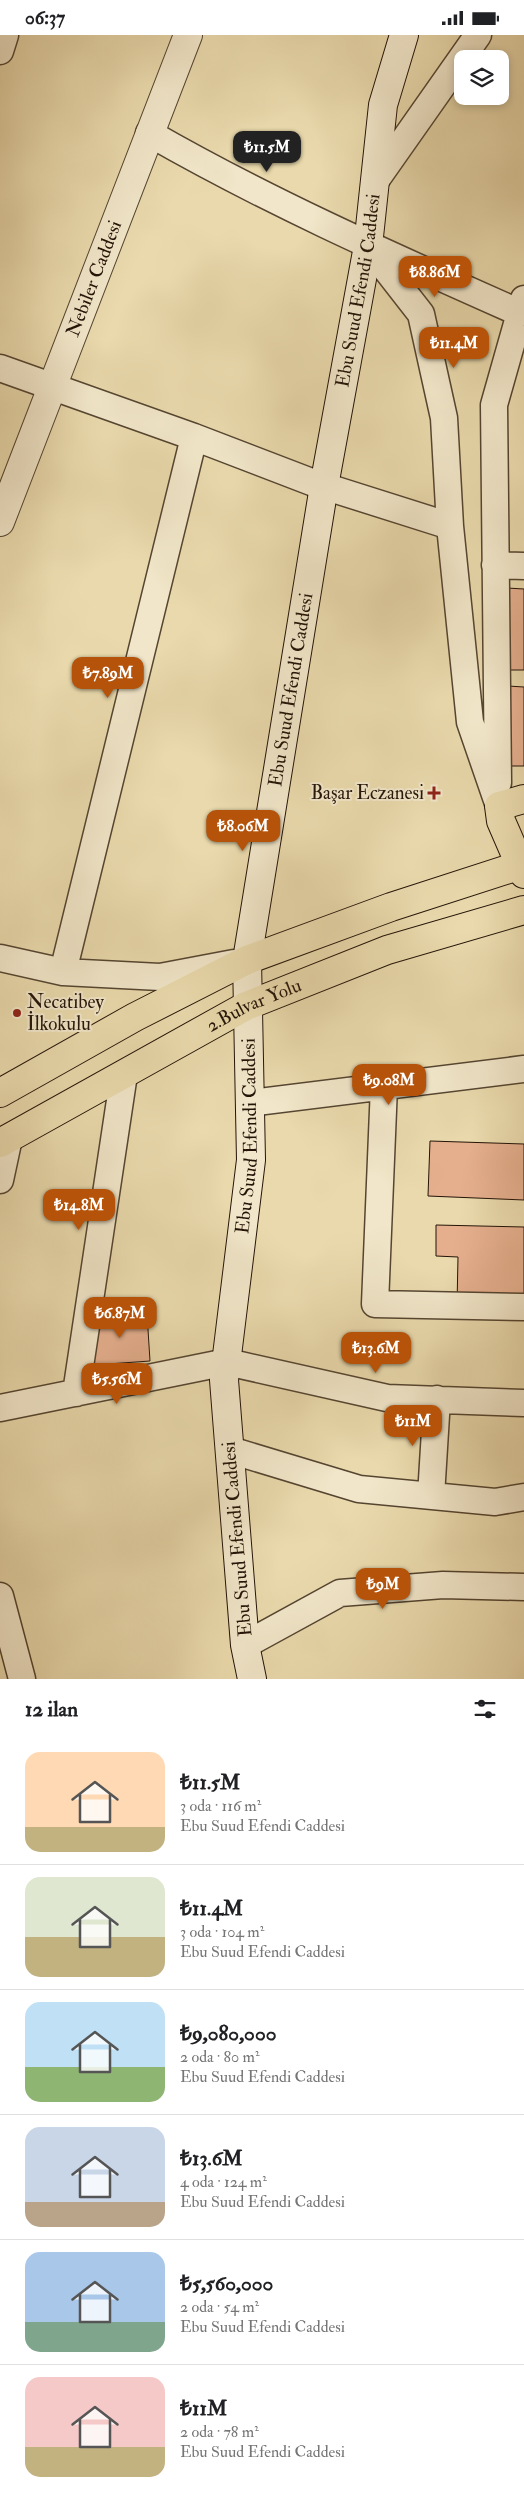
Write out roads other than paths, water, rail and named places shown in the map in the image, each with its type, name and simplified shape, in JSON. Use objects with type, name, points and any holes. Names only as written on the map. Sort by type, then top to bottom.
[{"type":"main road","name":"Nebiler Caddesi","points":[[0,522],[188,35]]},
{"type":"main road","name":"Ebu Suud Efendi Caddesi","points":[[252,1679],[245,1645],[224,1380],[251,1160],[246,1006],[247,960],[324,486],[368,246],[383,105],[398,37]]},
{"type":"main road","points":[[0,1093],[135,1017],[247,960],[391,907],[522,870],[501,821],[512,802]]},
{"type":"main road","name":"2.Bulvar Yolu","points":[[4,1140],[246,1006],[387,950],[524,910]]},
{"type":"street","points":[[0,51],[5,35]]},
{"type":"street","points":[[376,180],[478,35]]},
{"type":"street","points":[[149,133],[213,169],[368,246],[522,306],[516,357],[494,405],[495,565],[512,802]]},
{"type":"street","points":[[368,246],[421,314],[444,418],[450,526],[470,722],[512,802]]},
{"type":"street","points":[[0,368],[194,437],[324,486],[450,526]]},
{"type":"street","points":[[63,972],[194,437]]},
{"type":"street","points":[[495,565],[524,566]]},
{"type":"street","points":[[0,957],[63,972],[160,977],[247,960]]},
{"type":"street","points":[[250,1103],[524,1069]]},
{"type":"street","points":[[76,1393],[124,1075]]},
{"type":"street","points":[[384,1086],[376,1304],[524,1307]]},
{"type":"street","points":[[0,1181],[4,1140]]},
{"type":"street","points":[[0,1408],[226,1362],[387,1397],[524,1403]]},
{"type":"street","points":[[431,1497],[436,1399]]},
{"type":"street","points":[[230,1449],[359,1489],[495,1502],[524,1497]]},
{"type":"street","points":[[245,1645],[340,1593],[443,1585],[524,1587]]},
{"type":"street","points":[[0,1597],[22,1679]]},
{"type":"place","name":"Başar Eczanesi","points":[[434,793]]},
{"type":"place","name":"Necatibey İlkokulu","points":[[17,1013]]}]
